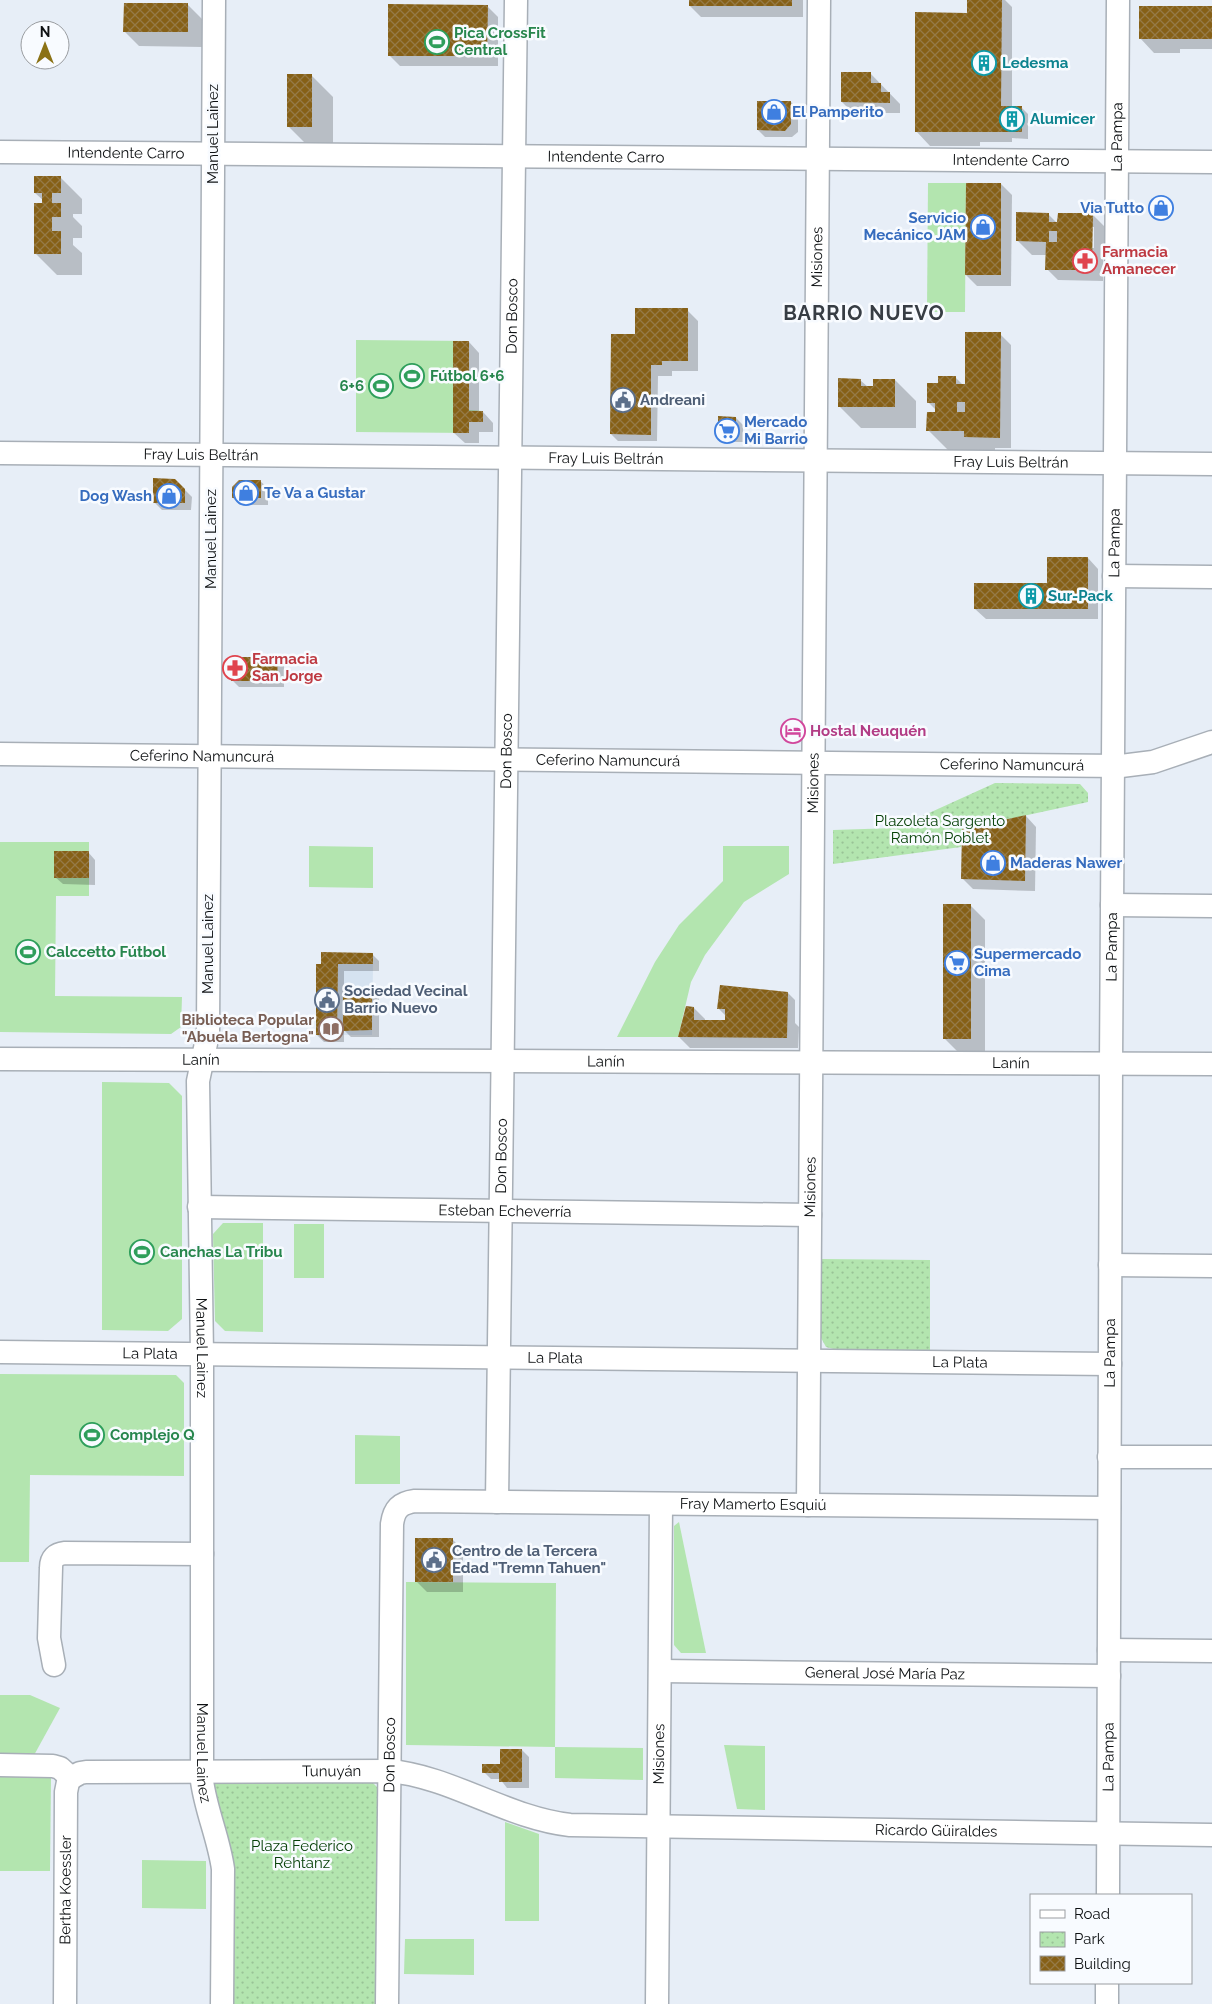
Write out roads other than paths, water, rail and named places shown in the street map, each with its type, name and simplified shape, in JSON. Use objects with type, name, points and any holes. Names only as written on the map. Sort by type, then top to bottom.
[{"type":"street","name":"Manuel Lainez","points":[[214,0],[208,1034],[198,1081],[202,1355],[202,1772],[204,1796],[220,1848],[223,1869],[222,2004]]},
{"type":"street","name":"Don Bosco","points":[[497,1502],[516,0]]},
{"type":"street","name":"Misiones","points":[[808,1505],[819,0]]},
{"type":"street","name":"La Pampa","points":[[1108,1894],[1118,0]]},
{"type":"street","name":"Intendente Carro","points":[[0,152],[1212,162]]},
{"type":"street","name":"Fray Luis Beltrán","points":[[0,453],[1212,464]]},
{"type":"street","points":[[1114,576],[1212,577]]},
{"type":"street","name":"Ceferino Namuncurá","points":[[0,754],[1113,766],[1153,762],[1212,742]]},
{"type":"street","points":[[1112,905],[1212,906]]},
{"type":"street","name":"Lanín","points":[[0,1059],[1212,1064]]},
{"type":"street","name":"Esteban Echeverría","points":[[200,1207],[810,1215]]},
{"type":"street","points":[[1110,1265],[1212,1266]]},
{"type":"street","name":"La Plata","points":[[0,1352],[1110,1364]]},
{"type":"street","points":[[1109,1457],[1212,1457]]},
{"type":"street","name":"Fray Mamerto Esquiú","points":[[398,1507],[415,1501],[1109,1508]]},
{"type":"street","name":"Misiones","points":[[657,2004],[660,1826],[661,1504]]},
{"type":"street","name":"Don Bosco","points":[[387,2004],[392,1524],[394,1513],[398,1507]]},
{"type":"street","points":[[54,1665],[49,1638],[50,1568],[54,1557],[65,1553],[202,1554]]},
{"type":"street","points":[[1109,1650],[1212,1651]]},
{"type":"street","name":"General José María Paz","points":[[660,1671],[1109,1676]]},
{"type":"street","points":[[0,1765],[53,1766],[60,1768],[71,1778]]},
{"type":"street","name":"Tunuyán","points":[[71,1778],[86,1772],[390,1772],[414,1774],[525,1816],[554,1823],[570,1825],[660,1826]]},
{"type":"street","name":"Bertha Koessler","points":[[65,2004],[66,1792],[71,1778]]},
{"type":"street","name":"Ricardo Güiraldes","points":[[660,1826],[1212,1835]]},
{"type":"street","points":[[1107,1984],[1107,2004]]},
{"type":"place","name":"Pica CrossFit Central","points":[[437,42]]},
{"type":"place","name":"Ledesma","points":[[984,63]]},
{"type":"place","name":"El Pamperito","points":[[774,112]]},
{"type":"place","name":"Alumicer","points":[[1012,119]]},
{"type":"place","name":"Via Tutto","points":[[1161,208]]},
{"type":"place","name":"Servicio Mecánico JAM","points":[[983,227]]},
{"type":"place","name":"Farmacia Amanecer","points":[[1085,261]]},
{"type":"place","name":"Fútbol 6+6","points":[[412,376]]},
{"type":"place","name":"6+6","points":[[381,386]]},
{"type":"place","name":"Andreani","points":[[623,400]]},
{"type":"place","name":"Mercado Mi Barrio","points":[[727,431]]},
{"type":"place","name":"Te Va a Gustar","points":[[246,493]]},
{"type":"place","name":"Dog Wash","points":[[169,496]]},
{"type":"place","name":"Sur-Pack","points":[[1031,596]]},
{"type":"place","name":"Farmacia San Jorge","points":[[235,668]]},
{"type":"place","name":"Hostal Neuquén","points":[[793,731]]},
{"type":"place","name":"Maderas Nawer","points":[[993,863]]},
{"type":"place","name":"Calccetto Fútbol","points":[[28,952]]},
{"type":"place","name":"Supermercado Cima","points":[[957,963]]},
{"type":"place","name":"Sociedad Vecinal Barrio Nuevo","points":[[327,1000]]},
{"type":"place","name":"Biblioteca Popular \"Abuela Bertogna\"","points":[[331,1029]]},
{"type":"place","name":"Canchas La Tribu","points":[[142,1252]]},
{"type":"place","name":"Complejo Q","points":[[92,1435]]},
{"type":"place","name":"Centro de la Tercera Edad \"Tremn Tahuen\"","points":[[434,1560]]},
{"type":"district","name":"BARRIO NUEVO","points":[[864,313]]},
{"type":"park label","name":"Plazoleta Sargento Ramón Poblet","points":[[940,830]]},
{"type":"park label","name":"Plaza Federico Rehtanz","points":[[302,1854]]}]
